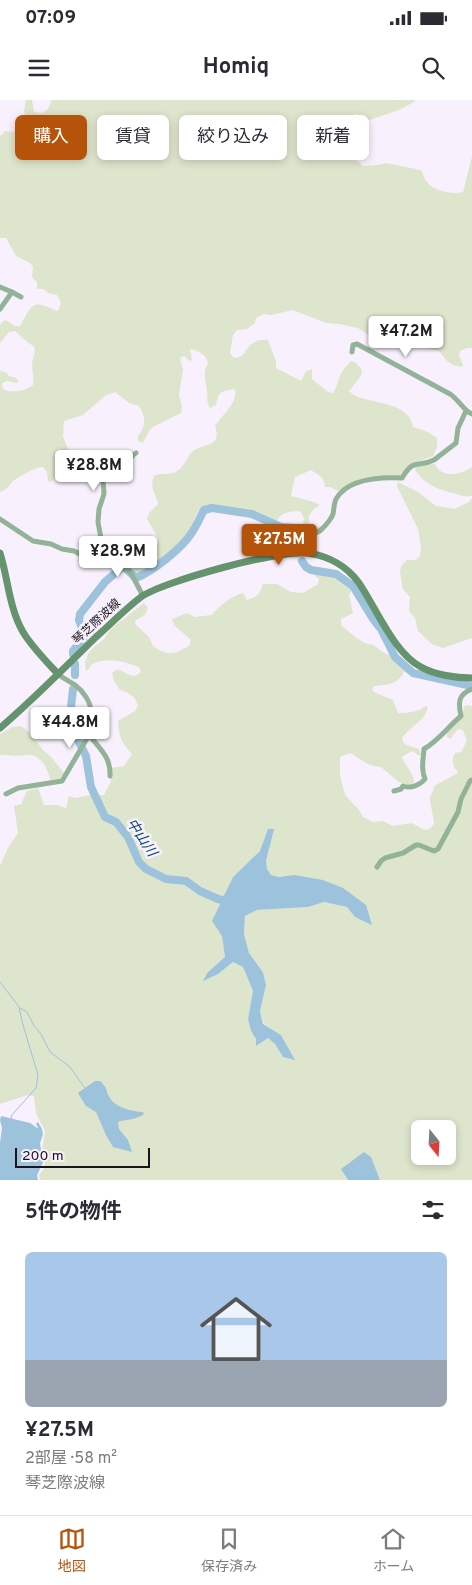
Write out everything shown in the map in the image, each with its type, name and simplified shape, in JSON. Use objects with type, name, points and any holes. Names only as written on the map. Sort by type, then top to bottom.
[{"type":"main road","name":"琴芝際波線","points":[[0,728],[120,615],[143,596],[175,583],[215,571],[267,557],[299,552],[328,558],[341,565],[363,589],[399,647],[414,663],[426,670],[457,677],[472,678]]},
{"type":"main road","points":[[0,553],[14,610],[20,626],[28,640],[58,674]]},
{"type":"street","points":[[0,288],[21,297]]},
{"type":"street","points":[[0,309],[12,292]]},
{"type":"street","points":[[352,352],[353,345],[358,344],[450,394],[461,402],[466,411],[472,414]]},
{"type":"street","points":[[299,552],[300,538],[320,531],[332,515],[335,502],[343,490],[378,478],[402,478],[410,466],[431,462],[456,443],[458,428],[466,411]]},
{"type":"street","points":[[136,453],[122,471],[103,480],[104,494],[98,514],[98,522],[104,555],[115,566],[129,571],[143,596]]},
{"type":"street","points":[[0,519],[33,541],[74,551],[93,561],[97,561],[104,555]]},
{"type":"street","points":[[58,674],[68,683],[75,685],[89,701],[91,714],[87,730],[106,755],[110,776]]},
{"type":"street","points":[[394,791],[401,789],[403,786],[412,787],[426,779],[422,770],[424,750],[436,742],[451,724],[462,716],[459,703],[464,693],[472,689]]},
{"type":"street","points":[[6,794],[18,788],[62,781],[89,735]]},
{"type":"street","points":[[377,868],[385,858],[403,853],[419,845],[434,851],[438,850],[458,812],[461,799],[472,780]]},
{"type":"green space","points":[[26,100],[32,100],[34,112],[42,113],[48,109],[52,100],[415,100],[399,110],[369,120],[369,115],[355,114],[297,115],[297,160],[355,160],[362,166],[386,163],[421,170],[430,185],[449,193],[459,193],[463,192],[472,156],[472,348],[460,351],[459,356],[462,367],[447,361],[439,351],[417,343],[408,342],[398,337],[381,335],[373,338],[358,328],[326,323],[293,310],[271,315],[264,314],[257,317],[254,324],[247,329],[237,330],[233,335],[230,353],[234,358],[242,356],[252,344],[259,340],[268,340],[276,361],[276,368],[301,381],[306,371],[312,369],[312,379],[328,392],[333,393],[343,370],[351,361],[355,362],[362,370],[361,376],[349,391],[361,398],[395,407],[409,417],[413,427],[426,431],[437,438],[437,447],[433,456],[411,465],[400,476],[348,486],[338,491],[325,487],[319,475],[311,470],[295,477],[291,496],[320,505],[313,510],[309,518],[311,529],[321,526],[326,528],[317,535],[306,537],[302,533],[304,518],[300,511],[286,513],[281,515],[277,521],[270,521],[256,514],[209,505],[197,513],[190,529],[177,546],[152,565],[139,573],[134,571],[129,565],[118,564],[113,561],[114,558],[124,553],[142,554],[158,544],[158,538],[147,519],[149,513],[158,504],[153,487],[154,476],[179,470],[191,453],[214,442],[217,433],[215,426],[229,409],[234,399],[235,389],[224,391],[219,394],[216,405],[210,408],[205,377],[208,363],[206,357],[202,353],[190,349],[192,360],[190,361],[184,356],[180,358],[183,370],[179,395],[182,406],[181,413],[151,428],[143,443],[138,441],[144,421],[139,406],[129,403],[115,392],[106,395],[83,415],[64,421],[63,437],[69,451],[66,460],[58,464],[58,475],[52,481],[48,482],[47,472],[43,467],[29,471],[0,492],[0,371],[6,372],[9,376],[19,381],[17,383],[7,381],[2,383],[3,389],[15,392],[30,387],[33,385],[32,363],[35,351],[34,346],[15,331],[9,332],[0,343],[0,325],[6,320],[15,326],[20,326],[33,306],[37,304],[42,305],[57,311],[61,302],[57,295],[48,293],[43,289],[37,289],[37,282],[32,277],[33,267],[30,263],[16,256],[6,238],[0,238],[0,136],[5,131],[13,132],[15,130],[15,160],[87,160],[87,115],[25,115]]},
{"type":"green space","points":[[435,464],[438,469],[447,474],[457,474],[472,467],[472,496],[462,496],[436,488],[422,479],[415,470],[416,466]]},
{"type":"green space","points":[[398,482],[418,492],[436,506],[454,509],[469,502],[472,498],[472,638],[443,648],[432,644],[418,631],[415,618],[409,611],[410,597],[403,589],[400,572],[401,566],[407,560],[416,560],[420,556],[421,547],[418,529],[397,486]]},
{"type":"green space","points":[[316,573],[332,576],[348,586],[352,591],[349,595],[353,613],[341,619],[341,625],[365,643],[373,645],[386,654],[391,655],[405,669],[397,681],[374,686],[372,690],[393,700],[398,713],[413,712],[426,706],[428,708],[423,718],[402,738],[404,744],[419,749],[421,755],[412,751],[402,757],[413,776],[414,783],[407,785],[399,782],[381,767],[368,764],[350,753],[340,757],[340,775],[345,795],[363,817],[373,822],[383,821],[393,826],[412,823],[424,830],[429,829],[434,824],[430,796],[434,786],[458,773],[453,764],[453,759],[455,753],[461,752],[467,741],[463,730],[458,729],[450,739],[447,737],[447,733],[463,717],[465,705],[472,706],[472,1180],[380,1180],[371,1158],[345,1176],[348,1180],[40,1180],[39,1175],[45,1163],[42,1151],[45,1131],[36,1113],[34,1096],[28,1095],[0,1104],[0,866],[8,848],[18,833],[14,806],[21,804],[27,791],[38,788],[44,805],[56,805],[66,808],[69,796],[75,798],[104,795],[111,781],[111,768],[124,766],[132,754],[121,739],[118,721],[135,711],[138,706],[132,695],[120,690],[114,681],[112,673],[117,669],[135,676],[141,672],[139,667],[110,660],[92,664],[86,671],[85,663],[88,654],[104,639],[111,629],[144,603],[148,608],[145,615],[136,620],[135,624],[149,637],[153,646],[167,653],[175,653],[189,646],[191,640],[174,625],[172,619],[187,613],[195,617],[212,615],[218,608],[239,594],[243,593],[247,600],[256,596],[260,593],[263,584],[277,584],[291,592],[303,593],[318,584],[319,579],[315,576]],"holes":[[[269,849],[266,861],[267,869],[271,875],[279,877],[294,875],[366,905],[355,917],[347,907],[324,902],[308,907],[257,910],[245,916],[244,934],[249,953],[263,971],[266,985],[260,1011],[264,1024],[281,1035],[294,1059],[283,1057],[275,1044],[268,1038],[257,1045],[248,1019],[253,991],[243,967],[233,962],[218,974],[208,972],[225,957],[222,936],[233,877],[260,851]]]},
{"type":"green space","points":[[21,726],[29,732],[64,773],[59,779],[50,780],[47,770],[37,757],[32,755],[0,755],[0,734],[12,727]]},
{"type":"water","points":[[268,829],[274,829],[266,861],[267,869],[271,875],[279,877],[294,875],[323,880],[343,888],[366,905],[372,925],[355,917],[347,907],[324,902],[308,907],[257,910],[245,916],[244,934],[249,953],[263,972],[266,985],[260,1011],[263,1024],[281,1035],[295,1060],[283,1057],[275,1044],[268,1038],[256,1046],[256,1039],[251,1031],[248,1019],[253,991],[243,967],[233,962],[218,974],[203,981],[208,972],[225,957],[222,936],[212,921],[233,877],[260,851]]},
{"type":"water","points":[[95,1081],[100,1081],[103,1084],[110,1098],[116,1104],[129,1110],[143,1112],[144,1114],[138,1117],[118,1122],[119,1129],[128,1140],[132,1152],[113,1147],[96,1112],[86,1106],[78,1093]]},
{"type":"water","points":[[1,1116],[30,1123],[37,1128],[36,1124],[38,1122],[43,1134],[40,1143],[43,1163],[37,1175],[38,1180],[0,1180]]},
{"type":"water","points":[[364,1152],[371,1157],[380,1180],[348,1180],[341,1169]]},
{"type":"waterway","name":"中山川","points":[[73,654],[73,651],[85,636],[79,620],[80,614],[105,582],[122,567],[136,578],[158,565],[174,553],[186,540],[195,528],[204,510],[212,508],[252,514],[281,527],[295,528],[295,544]]},
{"type":"waterway","name":"中山川","points":[[302,561],[311,570],[336,574],[353,586],[381,629],[395,657],[413,673],[472,686]]},
{"type":"waterway","name":"中山川","points":[[75,664],[75,675]]},
{"type":"waterway","name":"中山川","points":[[73,689],[70,716],[77,738],[86,756],[91,787],[105,817],[116,822],[128,837],[139,862],[146,869],[166,879],[186,881],[200,891],[218,899],[230,900]]},
{"type":"waterway","points":[[0,982],[19,1007],[38,1075],[36,1088],[11,1116],[12,1120]]},
{"type":"waterway","points":[[20,1008],[27,1012],[50,1052],[69,1066],[85,1088]]}]
